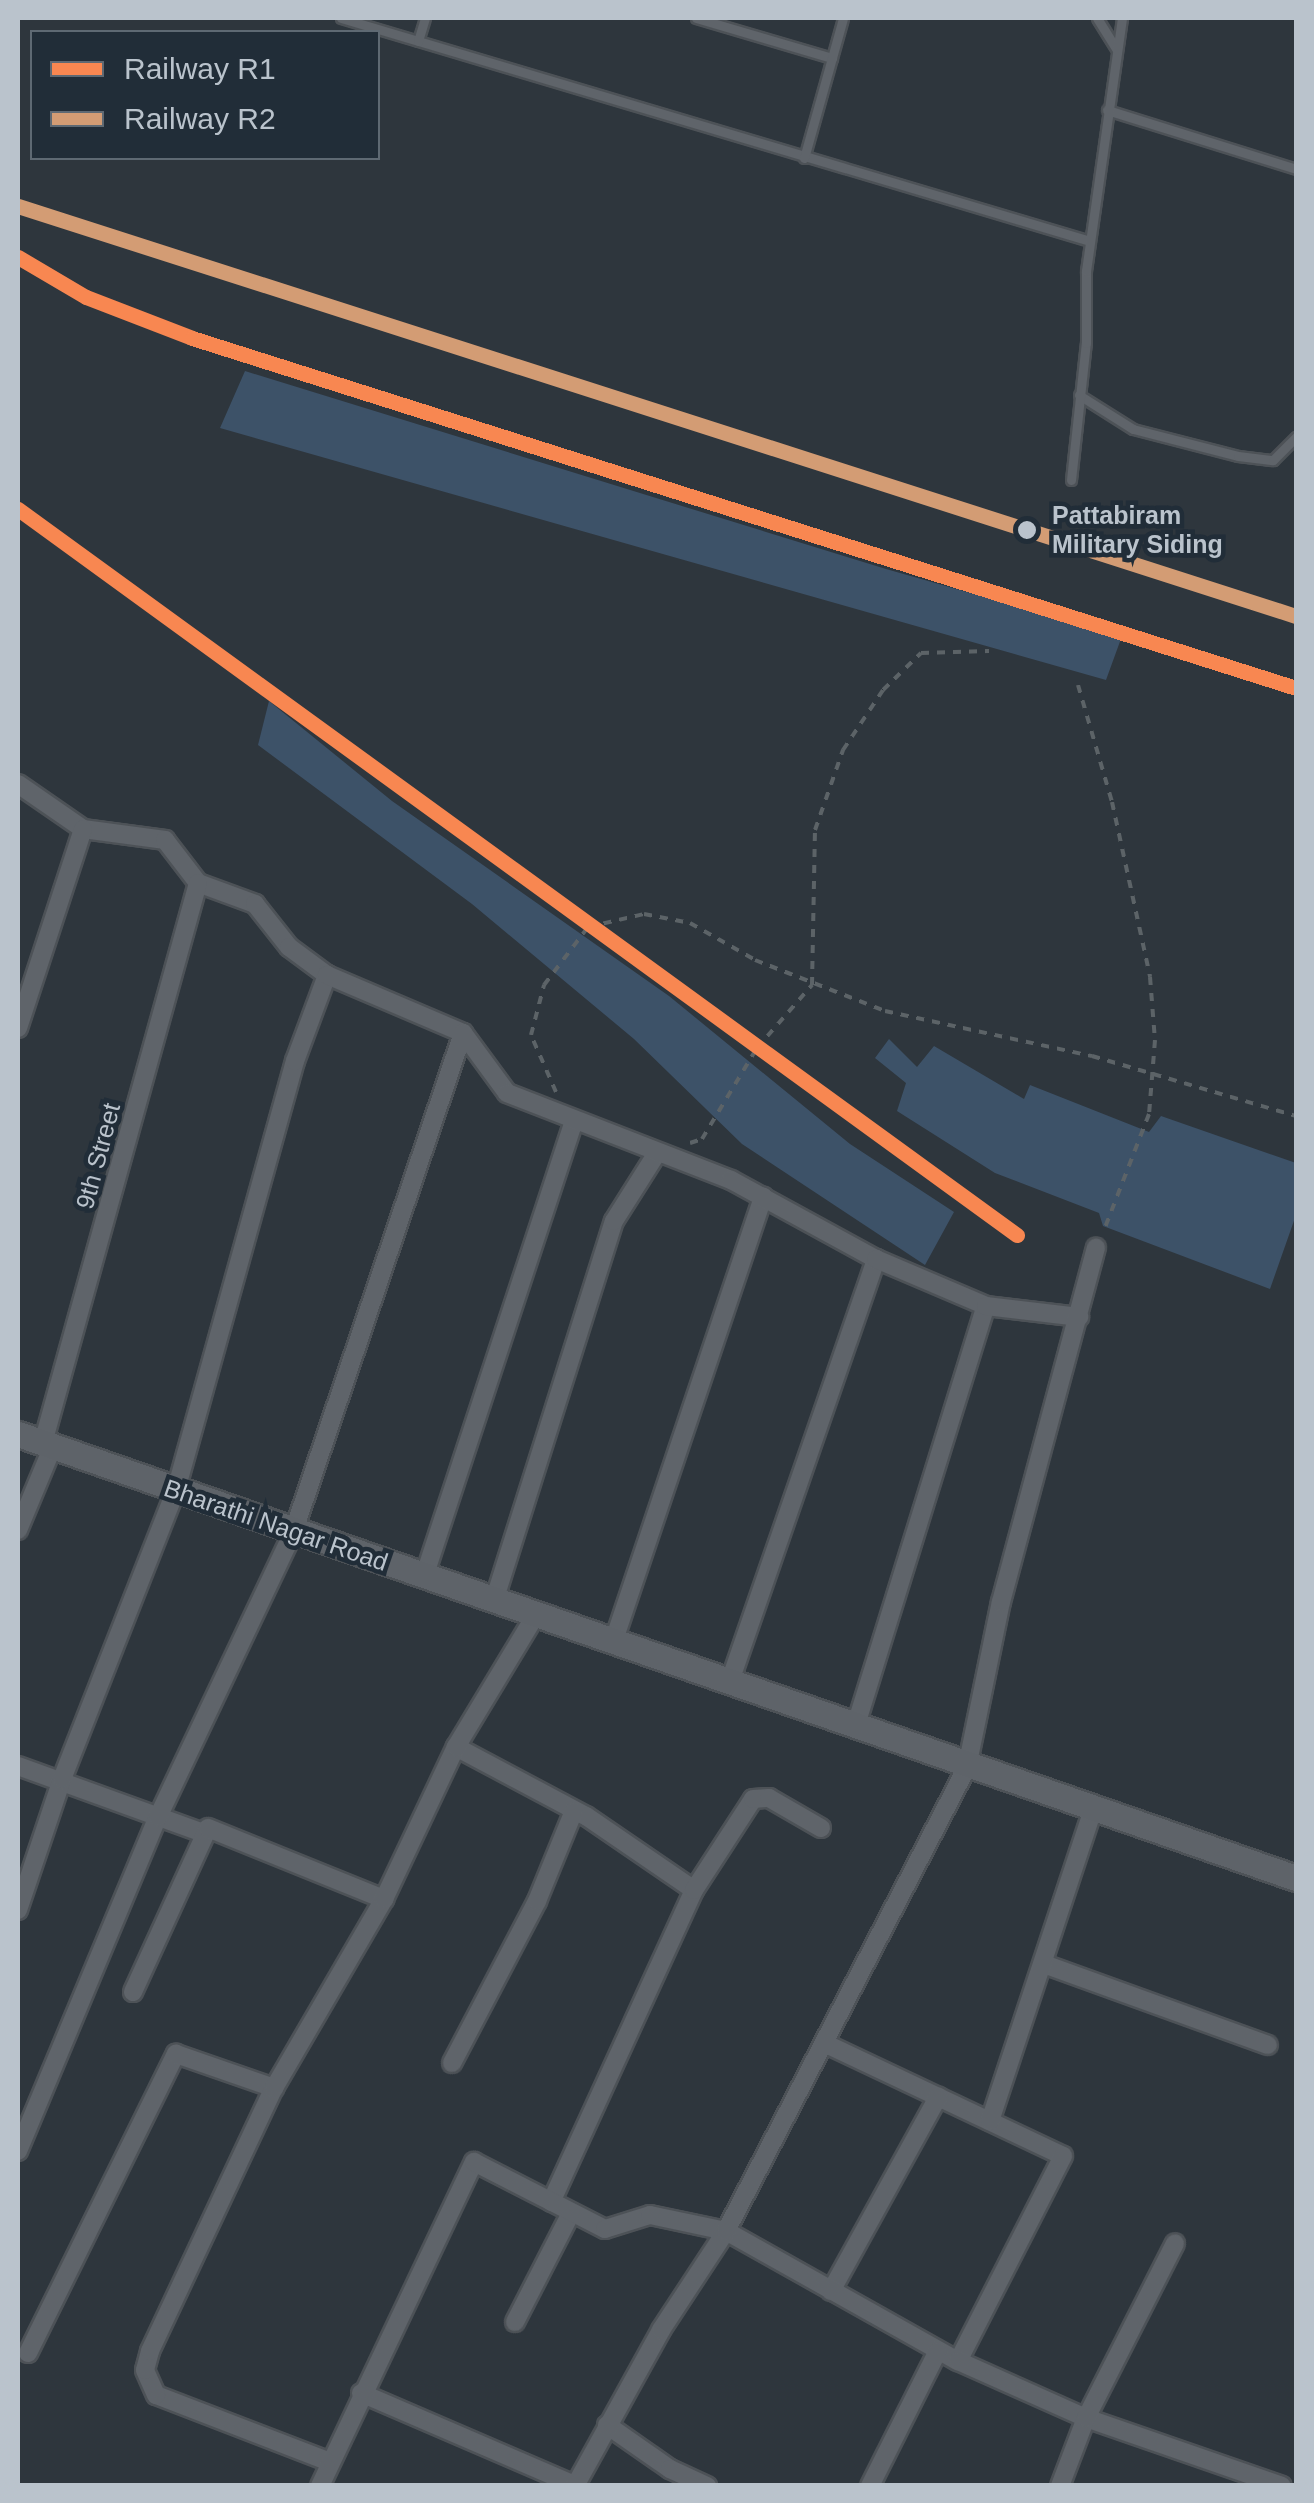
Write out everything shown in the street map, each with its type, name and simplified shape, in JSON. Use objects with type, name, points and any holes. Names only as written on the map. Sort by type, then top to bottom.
[{"type":"main road","name":"Bharathi Nagar Road","points":[[18,1434],[967,1767],[1296,1878]]},
{"type":"street","points":[[18,784],[83,828],[164,840],[198,883],[255,904],[289,946],[328,976],[463,1033],[507,1093],[763,1196],[876,1258],[986,1306],[1079,1317]]},
{"type":"street","points":[[18,1028],[83,828]]},
{"type":"street","name":"9th Street","points":[[18,1530],[48,1444],[198,883]]},
{"type":"street","points":[[18,1910],[62,1778],[176,1490],[295,1060],[328,976]]},
{"type":"street","points":[[18,2151],[158,1817],[294,1530],[463,1033]]},
{"type":"street","points":[[424,1577],[574,1120]]},
{"type":"street","points":[[494,1601],[614,1221],[657,1153]]},
{"type":"street","points":[[613,1643],[763,1196]]},
{"type":"street","points":[[360,2393],[575,2485],[607,2424],[726,2232],[967,1767],[1001,1602],[1096,1248]]},
{"type":"street","points":[[729,1684],[876,1258]]},
{"type":"street","points":[[855,1728],[986,1306]]},
{"type":"street","points":[[330,2462],[188,2412],[156,2395],[145,2370],[274,2088],[384,1899],[456,1747],[535,1616]]},
{"type":"street","points":[[456,1747],[574,1811],[694,1890]]},
{"type":"street","points":[[18,1766],[62,1778],[203,1834],[216,1829],[384,1899]]},
{"type":"street","points":[[552,2202],[694,1890],[753,1799],[768,1798],[820,1828]]},
{"type":"street","points":[[990,2122],[1093,1810]]},
{"type":"street","points":[[452,2064],[536,1901],[574,1811]]},
{"type":"street","points":[[133,1992],[203,1834]]},
{"type":"street","points":[[1044,1964],[1268,2045]]},
{"type":"street","points":[[824,2043],[1063,2156],[958,2361]]},
{"type":"street","points":[[28,2354],[176,2054],[274,2088]]},
{"type":"street","points":[[831,2291],[938,2097]]},
{"type":"street","points":[[320,2486],[360,2393],[474,2162],[605,2229],[650,2215],[726,2232],[958,2361],[1086,2418],[1282,2486]]},
{"type":"street","points":[[515,2322],[571,2213]]},
{"type":"street","points":[[1060,2486],[1086,2418],[1175,2243]]},
{"type":"street","points":[[870,2486],[938,2351]]},
{"type":"street","points":[[607,2424],[670,2469],[708,2486]]},
{"type":"lane","points":[[341,18],[1090,241]]},
{"type":"lane","points":[[418,40],[424,18]]},
{"type":"lane","points":[[696,18],[832,58]]},
{"type":"lane","points":[[804,158],[843,18]]},
{"type":"lane","points":[[1097,18],[1117,50]]},
{"type":"lane","points":[[1070,480],[1090,241],[1122,18]]},
{"type":"lane","points":[[1107,110],[1296,169]]},
{"type":"lane","points":[[1079,395],[1133,429],[1238,456],[1273,460],[1296,437]]},
{"type":"path","points":[[657,1153],[702,1140],[757,1048],[812,985],[816,830],[843,750],[883,690],[921,653],[989,652]]},
{"type":"path","points":[[1078,685],[1112,802],[1150,978],[1149,1114],[1096,1248]]},
{"type":"path","points":[[574,1120],[531,1035],[544,984],[588,927],[644,914],[690,923],[812,985],[885,1012],[1151,1075],[1296,1116]]},
{"type":"water","points":[[245,371],[886,569],[1122,636],[1106,680],[220,428]]},
{"type":"water","points":[[269,701],[392,801],[669,996],[850,1144],[954,1212],[925,1265],[742,1144],[634,1039],[472,904],[258,745]]},
{"type":"water","points":[[889,1039],[917,1067],[934,1046],[1024,1099],[1030,1085],[1149,1132],[1161,1116],[1296,1163],[1296,1215],[1270,1289],[1103,1226],[1099,1213],[995,1173],[897,1111],[906,1083],[875,1058]]},
{"type":"rail line","name":"R2","points":[[18,206],[1296,616]]},
{"type":"rail line","name":"R1","points":[[18,257],[86,297],[192,338],[1296,688]]},
{"type":"rail line","name":"R1","points":[[18,509],[1017,1235]]},
{"type":"place","name":"Pattabiram Military Siding","points":[[1027,530]]}]
